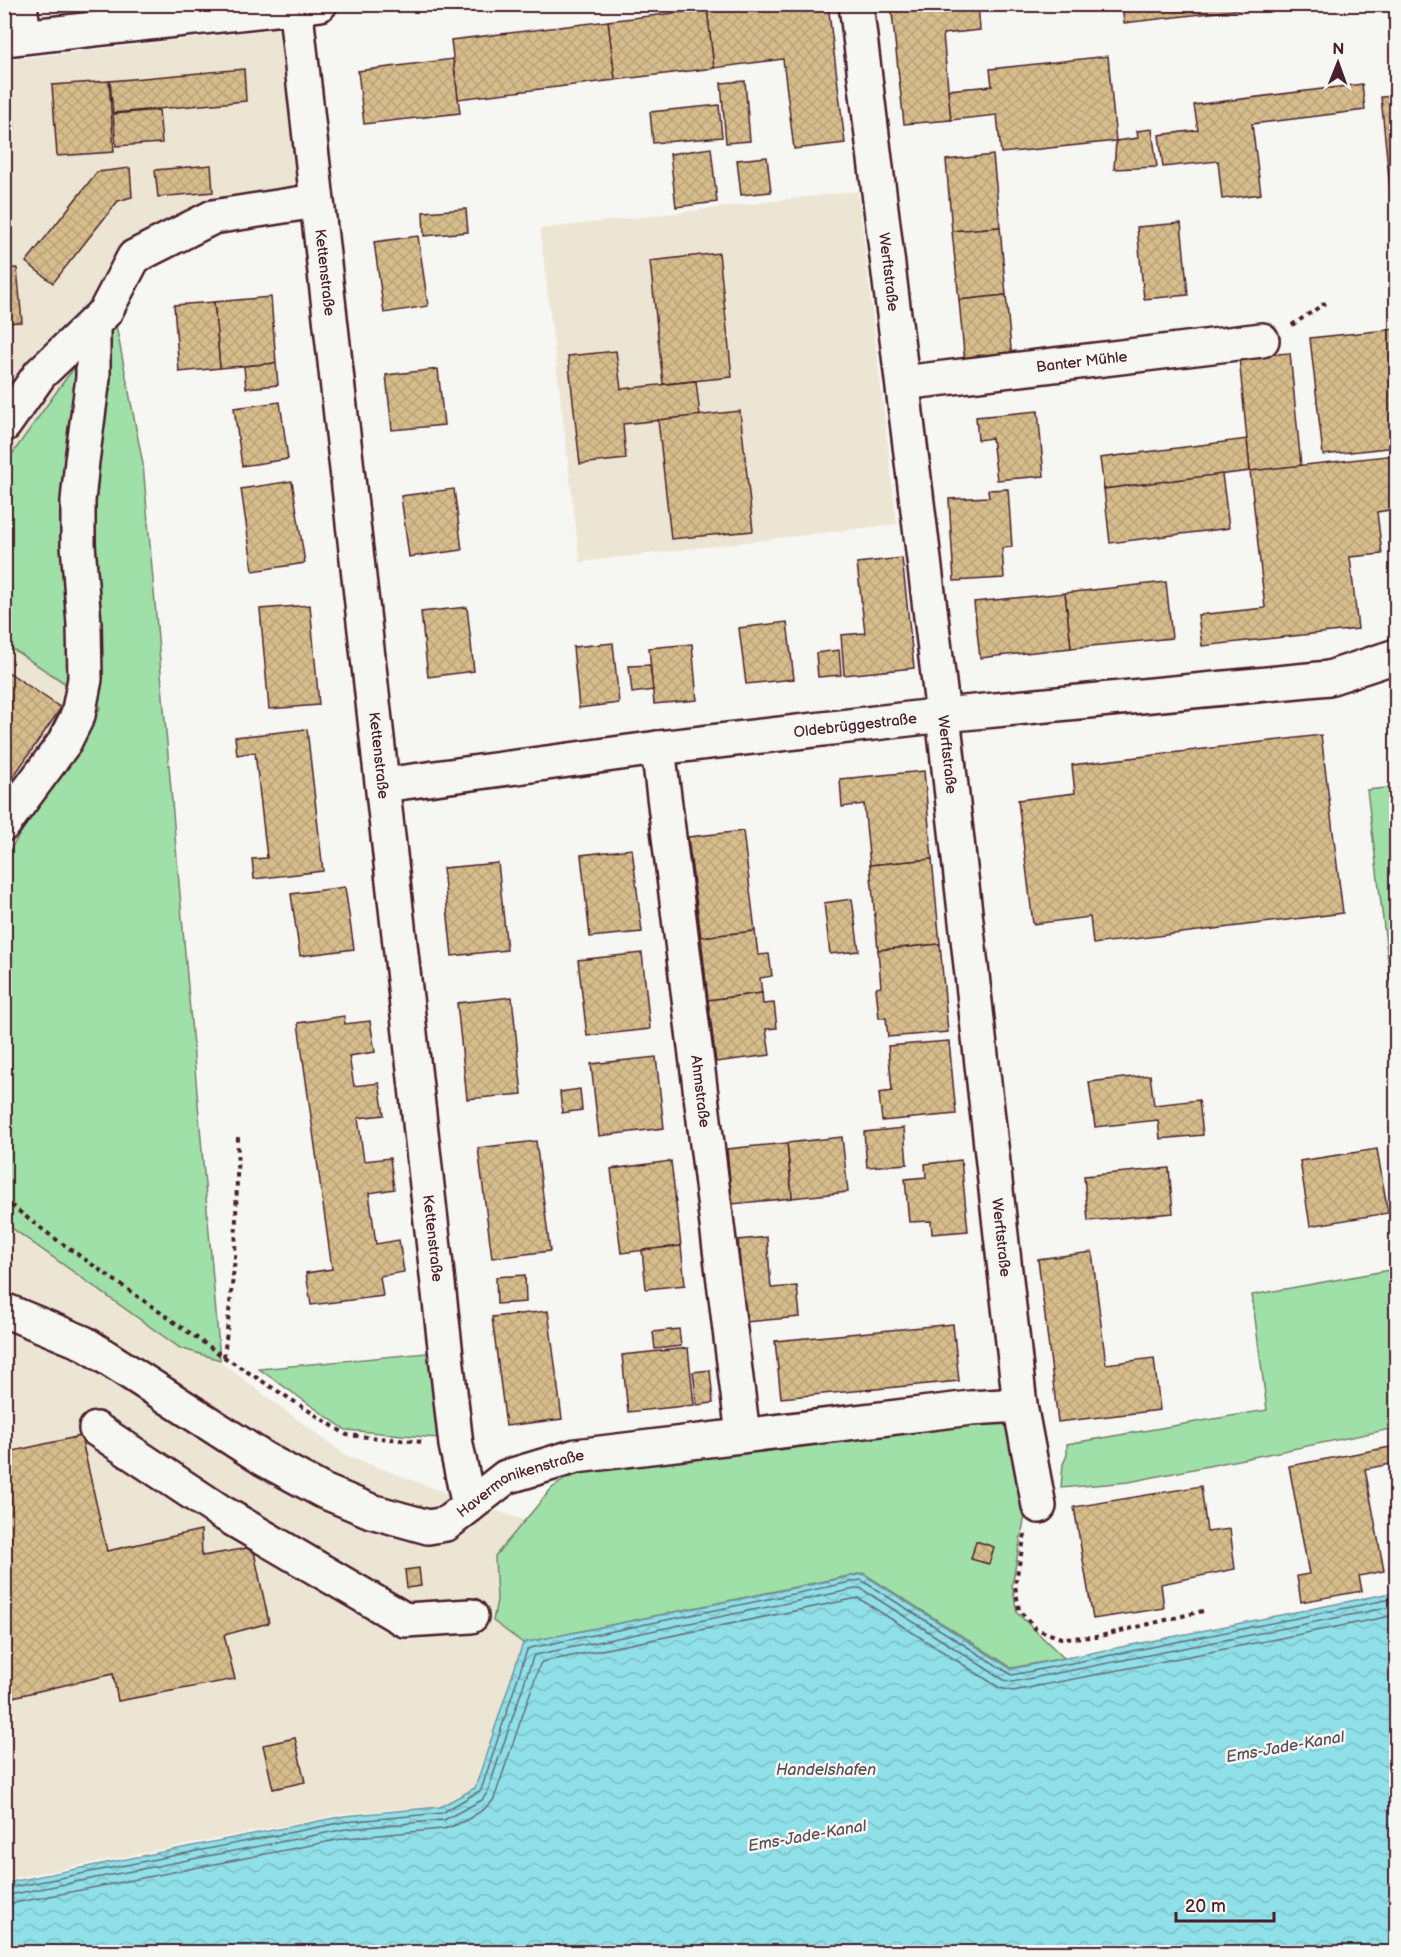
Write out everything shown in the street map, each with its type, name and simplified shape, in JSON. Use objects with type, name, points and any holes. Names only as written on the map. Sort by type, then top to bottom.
[{"type":"street","points":[[20,4],[14,38],[304,5]]},
{"type":"street","name":"Werftstraße","points":[[856,4],[943,715],[1033,1516]]},
{"type":"street","name":"Kettenstraße","points":[[304,5],[316,201],[456,1445],[469,1506]]},
{"type":"street","points":[[4,425],[40,374],[105,312],[134,257],[213,217],[316,201]]},
{"type":"street","points":[[4,824],[64,743],[78,715],[85,679],[78,501],[93,378],[93,324]]},
{"type":"street","name":"Banter Mühle","points":[[903,383],[1262,340]]},
{"type":"street","name":"Oldebrüggestraße","points":[[382,785],[658,748],[943,715],[1329,678],[1396,656]]},
{"type":"street","name":"Ahmstraße","points":[[658,748],[743,1436]]},
{"type":"street","name":"Havermonikenstraße","points":[[4,1310],[84,1343],[264,1459],[323,1491],[371,1511],[428,1527],[446,1524],[506,1477],[576,1456],[971,1408],[1020,1405]]},
{"type":"street","points":[[96,1429],[221,1512],[405,1620],[471,1616]]},
{"type":"path","points":[[1262,340],[1278,334],[1327,302]]},
{"type":"path","points":[[224,1357],[235,1259],[238,1137]]},
{"type":"path","points":[[4,1200],[224,1357],[347,1435],[456,1445]]},
{"type":"path","points":[[1033,1516],[1015,1585],[1019,1610],[1036,1629],[1061,1638],[1096,1637],[1207,1610]]},
{"type":"shaded area","points":[[284,28],[304,213],[212,227],[142,265],[114,315],[5,464],[5,60]]},
{"type":"shaded area","points":[[858,191],[897,524],[580,562],[540,229]]},
{"type":"shaded area","points":[[5,644],[101,706],[5,859]]},
{"type":"shaded area","points":[[4,1223],[180,1348],[219,1361],[345,1455],[524,1520],[495,1556],[497,1600],[492,1621],[522,1643],[474,1788],[441,1806],[343,1814],[5,1880]]},
{"type":"green space","points":[[114,315],[143,464],[220,1360],[180,1348],[5,1223],[4,859],[101,707],[5,644],[5,464]]},
{"type":"green space","points":[[1396,787],[1396,1025],[1367,790]]},
{"type":"green space","points":[[1396,1269],[1396,1428],[1129,1482],[1061,1488],[1067,1444],[1267,1410],[1252,1295]]},
{"type":"green space","points":[[437,1352],[448,1439],[346,1430],[259,1369]]},
{"type":"green space","points":[[1007,1416],[1034,1507],[1024,1520],[1012,1585],[1017,1613],[1064,1658],[1012,1668],[863,1573],[523,1643],[493,1621],[497,1600],[495,1556],[552,1488],[582,1468]]},
{"type":"water","name":"Handelshafen","points":[[863,1574],[1011,1669],[1396,1592],[1396,1952],[5,1952],[5,1883],[344,1816],[440,1807],[475,1788],[523,1643]]},
{"type":"building","points":[[743,4],[828,4],[845,143],[794,149],[783,59],[714,68],[707,9]]},
{"type":"building","points":[[891,4],[978,4],[980,30],[943,34],[951,120],[904,124]]},
{"type":"building","points":[[1122,4],[1288,4],[1124,23]]},
{"type":"building","points":[[707,9],[714,68],[615,80],[608,21]]},
{"type":"building","points":[[608,21],[615,80],[458,99],[451,40]]},
{"type":"building","points":[[1108,56],[1116,141],[1001,153],[997,115],[951,120],[948,90],[992,86],[990,69]]},
{"type":"building","points":[[453,59],[460,113],[364,124],[358,71]]},
{"type":"building","points":[[244,69],[246,101],[113,113],[110,81]]},
{"type":"building","points":[[10,79],[14,126],[4,127],[4,80]]},
{"type":"building","points":[[109,81],[114,152],[57,156],[52,85]]},
{"type":"building","points":[[745,81],[750,141],[726,143],[721,83]]},
{"type":"building","points":[[1362,84],[1365,110],[1252,124],[1261,194],[1222,199],[1218,161],[1163,167],[1159,135],[1198,130],[1194,105]]},
{"type":"building","points":[[1396,96],[1396,189],[1390,189],[1381,97]]},
{"type":"building","points":[[719,105],[722,137],[653,143],[650,112]]},
{"type":"building","points":[[159,110],[162,143],[116,146],[113,114]]},
{"type":"building","points":[[1152,129],[1157,167],[1114,169],[1116,141],[1138,138],[1137,131]]},
{"type":"building","points":[[711,148],[717,202],[676,207],[670,154]]},
{"type":"building","points":[[993,155],[1000,227],[952,231],[946,160]]},
{"type":"building","points":[[767,157],[771,192],[741,195],[737,160]]},
{"type":"building","points":[[211,165],[213,192],[158,197],[155,170]]},
{"type":"building","points":[[130,168],[132,197],[118,201],[53,283],[26,262],[97,172]]},
{"type":"building","points":[[466,209],[468,232],[424,236],[423,212]]},
{"type":"building","points":[[1181,223],[1188,295],[1144,299],[1137,227]]},
{"type":"building","points":[[1000,227],[1006,295],[959,300],[952,231]]},
{"type":"building","points":[[418,236],[428,306],[384,313],[374,242]]},
{"type":"building","points":[[719,253],[732,377],[663,384],[650,261]]},
{"type":"building","points":[[17,268],[22,322],[4,323],[4,269]]},
{"type":"building","points":[[1006,295],[1012,360],[965,364],[959,300]]},
{"type":"building","points":[[271,297],[276,363],[220,368],[214,302]]},
{"type":"building","points":[[214,302],[220,368],[179,372],[174,305]]},
{"type":"building","points":[[1396,329],[1396,447],[1323,455],[1310,338]]},
{"type":"building","points":[[616,351],[621,389],[696,381],[700,416],[623,424],[626,459],[580,464],[568,356]]},
{"type":"building","points":[[1290,353],[1301,466],[1250,471],[1239,357]]},
{"type":"building","points":[[276,363],[278,385],[246,388],[244,366]]},
{"type":"building","points":[[438,369],[444,425],[392,430],[386,375]]},
{"type":"building","points":[[280,402],[288,459],[242,466],[234,408]]},
{"type":"building","points":[[740,411],[753,531],[671,539],[658,420]]},
{"type":"building","points":[[1038,411],[1044,476],[997,480],[992,438],[978,440],[976,417]]},
{"type":"building","points":[[1247,439],[1250,471],[1104,489],[1100,458]]},
{"type":"building","points":[[1396,455],[1396,509],[1377,512],[1382,554],[1350,557],[1358,629],[1202,646],[1198,615],[1265,608],[1250,471]]},
{"type":"building","points":[[1222,474],[1229,528],[1110,543],[1104,489]]},
{"type":"building","points":[[292,481],[305,563],[253,571],[241,489]]},
{"type":"building","points":[[454,489],[462,550],[409,557],[401,496]]},
{"type":"building","points":[[1008,489],[1012,547],[1002,548],[1004,578],[954,581],[949,499],[989,497],[988,490]]},
{"type":"building","points":[[902,558],[914,668],[844,675],[841,635],[865,633],[857,563]]},
{"type":"building","points":[[1166,582],[1172,638],[1071,648],[1065,593]]},
{"type":"building","points":[[1065,593],[1071,648],[980,658],[974,602]]},
{"type":"building","points":[[310,605],[319,705],[269,709],[260,609]]},
{"type":"building","points":[[467,607],[474,671],[428,677],[421,612]]},
{"type":"building","points":[[787,622],[794,679],[746,684],[739,628]]},
{"type":"building","points":[[613,643],[619,703],[579,708],[573,647]]},
{"type":"building","points":[[692,644],[697,700],[654,704],[649,648]]},
{"type":"building","points":[[839,650],[841,675],[818,677],[816,653]]},
{"type":"building","points":[[650,665],[653,690],[632,693],[629,666]]},
{"type":"building","points":[[4,669],[61,708],[4,790]]},
{"type":"building","points":[[307,729],[323,871],[254,879],[252,859],[267,858],[255,752],[237,755],[235,737]]},
{"type":"building","points":[[1321,735],[1343,913],[1093,944],[1090,917],[1033,924],[1018,800],[1075,793],[1072,765]]},
{"type":"building","points":[[924,771],[932,859],[870,865],[864,804],[842,807],[840,779]]},
{"type":"building","points":[[743,831],[755,931],[701,937],[688,837]]},
{"type":"building","points":[[632,849],[642,932],[590,937],[581,855]]},
{"type":"building","points":[[932,859],[940,944],[878,950],[870,865]]},
{"type":"building","points":[[498,863],[507,950],[452,956],[443,868]]},
{"type":"building","points":[[345,887],[354,949],[300,956],[291,894]]},
{"type":"building","points":[[852,899],[859,951],[830,954],[824,903]]},
{"type":"building","points":[[755,931],[758,955],[769,954],[772,976],[760,978],[762,993],[708,1000],[701,937]]},
{"type":"building","points":[[940,944],[948,1032],[888,1037],[886,1018],[879,1018],[876,988],[881,987],[878,950]]},
{"type":"building","points":[[642,953],[650,1029],[587,1036],[578,960]]},
{"type":"building","points":[[762,993],[763,1004],[774,1003],[777,1028],[766,1029],[770,1055],[716,1062],[708,1000]]},
{"type":"building","points":[[512,997],[522,1094],[467,1099],[457,1003]]},
{"type":"building","points":[[344,1016],[345,1024],[370,1021],[375,1052],[349,1056],[354,1086],[379,1083],[384,1115],[358,1118],[364,1161],[390,1158],[394,1189],[369,1193],[376,1244],[399,1240],[404,1272],[380,1276],[383,1296],[311,1305],[306,1273],[332,1269],[298,1023]]},
{"type":"building","points":[[949,1041],[956,1114],[882,1121],[879,1093],[892,1091],[888,1046]]},
{"type":"building","points":[[656,1057],[664,1128],[599,1136],[591,1064]]},
{"type":"building","points":[[1150,1075],[1154,1105],[1199,1100],[1203,1135],[1160,1139],[1158,1120],[1095,1127],[1089,1082]]},
{"type":"building","points":[[580,1089],[582,1110],[562,1113],[560,1092]]},
{"type":"building","points":[[904,1128],[907,1164],[867,1167],[864,1132]]},
{"type":"building","points":[[842,1137],[848,1192],[792,1198],[787,1143]]},
{"type":"building","points":[[536,1141],[550,1251],[492,1258],[478,1148]]},
{"type":"building","points":[[787,1143],[792,1198],[732,1204],[727,1149]]},
{"type":"building","points":[[1377,1149],[1388,1213],[1310,1226],[1300,1161]]},
{"type":"building","points":[[961,1160],[968,1231],[932,1234],[931,1221],[909,1222],[905,1179],[926,1177],[925,1164]]},
{"type":"building","points":[[671,1161],[681,1246],[621,1253],[611,1169]]},
{"type":"building","points":[[1169,1168],[1173,1213],[1088,1221],[1084,1176]]},
{"type":"building","points":[[767,1237],[771,1288],[797,1286],[800,1317],[745,1322],[738,1240]]},
{"type":"building","points":[[681,1246],[685,1285],[646,1289],[642,1250]]},
{"type":"building","points":[[1092,1252],[1106,1364],[1154,1358],[1160,1410],[1058,1422],[1038,1259]]},
{"type":"building","points":[[525,1275],[526,1302],[497,1304],[496,1277]]},
{"type":"building","points":[[548,1311],[562,1419],[506,1426],[492,1317]]},
{"type":"building","points":[[953,1324],[959,1381],[781,1398],[775,1341]]},
{"type":"building","points":[[679,1329],[681,1346],[655,1349],[653,1332]]},
{"type":"building","points":[[688,1348],[694,1405],[628,1412],[622,1355]]},
{"type":"building","points":[[710,1370],[713,1403],[697,1405],[693,1372]]},
{"type":"building","points":[[81,1436],[107,1551],[201,1530],[202,1556],[253,1547],[269,1623],[224,1635],[235,1679],[118,1701],[113,1674],[4,1699],[4,1453]]},
{"type":"building","points":[[1396,1446],[1396,1463],[1365,1469],[1384,1571],[1359,1576],[1362,1591],[1301,1602],[1297,1576],[1309,1574],[1289,1466]]},
{"type":"building","points":[[1201,1486],[1207,1532],[1230,1529],[1235,1569],[1161,1584],[1164,1608],[1093,1619],[1074,1507]]},
{"type":"building","points":[[976,1541],[994,1547],[989,1564],[971,1559]]},
{"type":"building","points":[[419,1568],[421,1586],[407,1588],[405,1570]]},
{"type":"building","points":[[295,1738],[305,1782],[273,1789],[263,1745]]},
{"type":"water label","name":"Ems-Jade-Kanal","points":[[1285,1746]]},
{"type":"water label","name":"Ems-Jade-Kanal","points":[[807,1835]]}]
